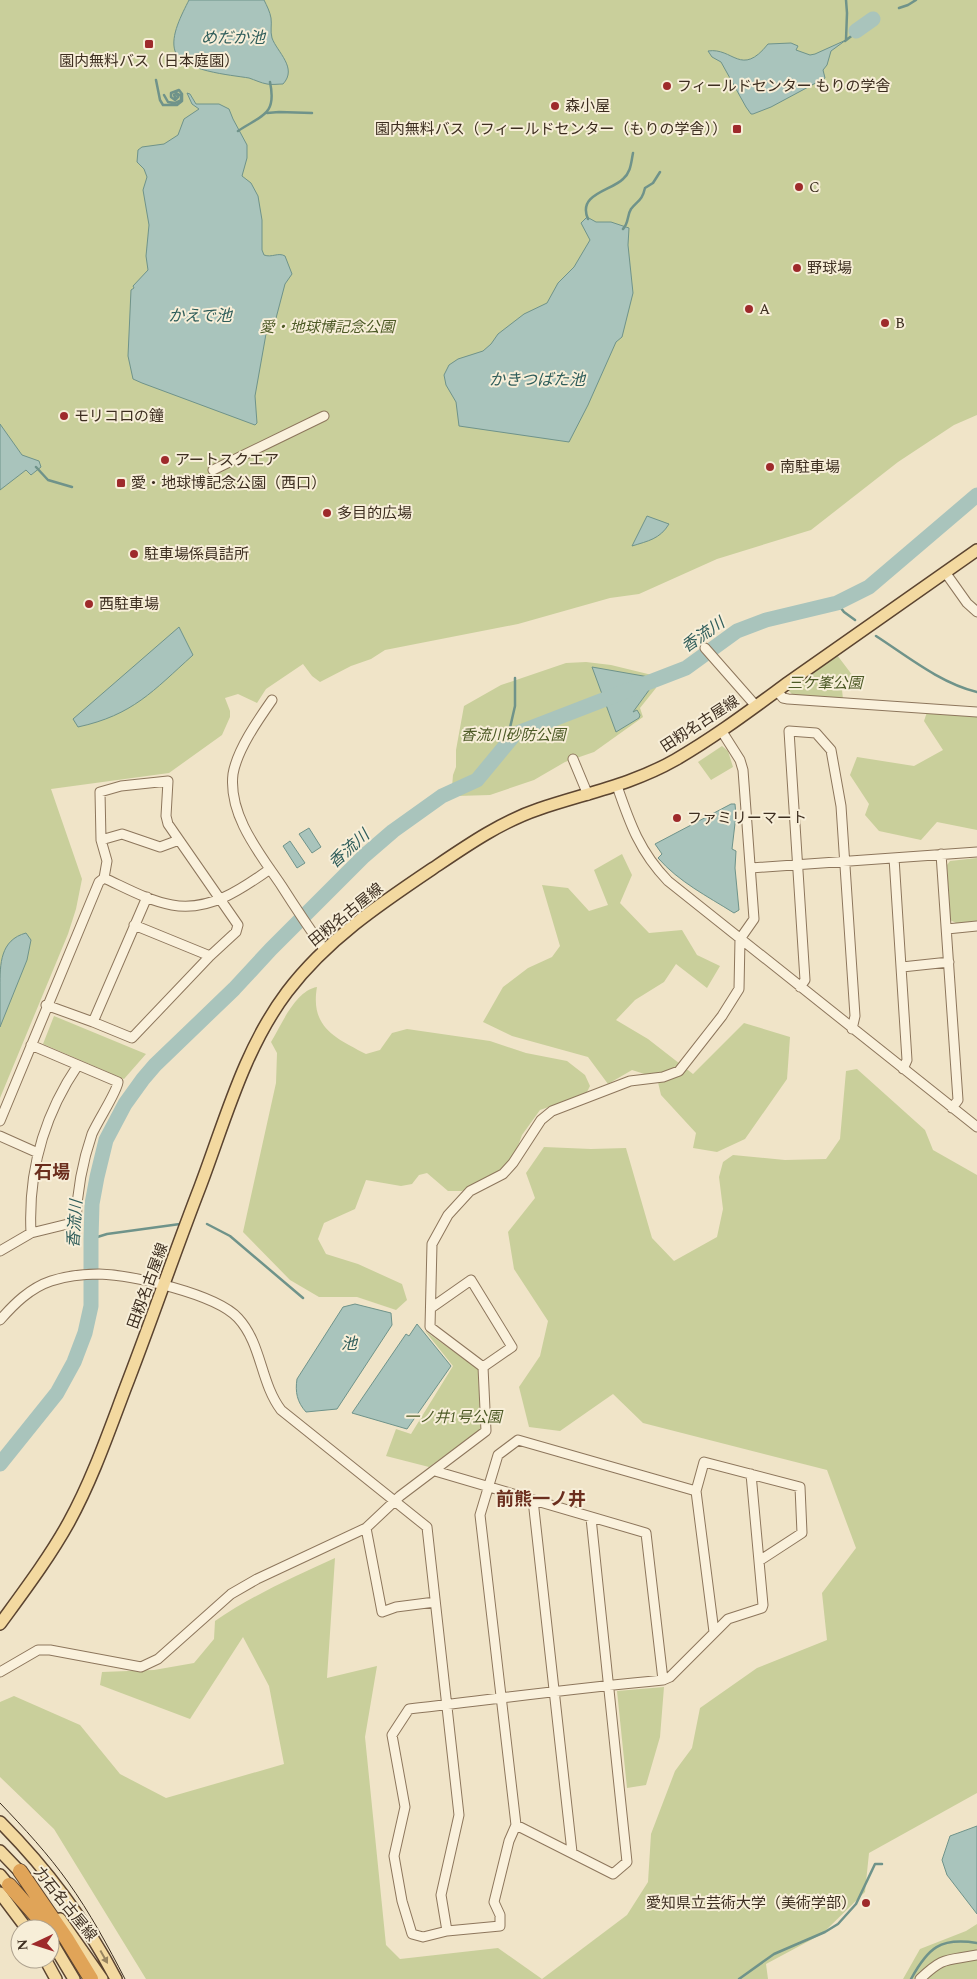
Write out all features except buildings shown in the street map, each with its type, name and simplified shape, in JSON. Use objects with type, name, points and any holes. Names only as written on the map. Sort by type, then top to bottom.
[{"type":"highway","points":[[20,1871],[66,1938],[91,1979]]},
{"type":"highway","points":[[3,1884],[38,1919]]},
{"type":"highway","points":[[60,1946],[82,1979]]},
{"type":"main road","name":"田籾名古屋線","points":[[0,1624],[59,1539],[92,1475],[188,1216],[250,1056],[266,1023],[286,993],[324,948],[366,914],[465,847],[535,810],[617,786],[653,771],[677,758],[756,706],[977,550]]},
{"type":"main road","points":[[0,1822],[30,1854],[70,1904],[92,1936],[116,1979]]},
{"type":"main road","name":"力石名古屋線","points":[[0,1851],[20,1871],[66,1926],[102,1979]]},
{"type":"main road","points":[[3,1884],[22,1919]]},
{"type":"main road","points":[[3,1884],[34,1919]]},
{"type":"main road","points":[[60,1956],[74,1979]]},
{"type":"street","points":[[213,470],[324,416]]},
{"type":"street","points":[[945,572],[967,603],[977,612]]},
{"type":"street","points":[[705,648],[756,706]]},
{"type":"street","points":[[777,691],[782,698],[788,699],[977,712]]},
{"type":"street","points":[[272,700],[246,742],[233,774],[236,806],[242,822],[270,870],[324,948]]},
{"type":"street","points":[[483,1367],[430,1327],[432,1244],[448,1215],[470,1191],[503,1174],[513,1163],[541,1120],[552,1111],[630,1081],[663,1076],[678,1071],[722,1016],[739,989],[740,939],[754,920],[751,868],[743,770],[740,760],[721,730]]},
{"type":"street","points":[[800,987],[805,980],[789,731],[816,733],[831,750],[841,806],[855,1016],[852,1029]]},
{"type":"street","points":[[572,759],[588,795]]},
{"type":"street","points":[[0,1121],[46,1005],[98,882],[104,878],[107,862],[101,840],[100,792],[120,786],[168,781],[166,816],[168,824],[238,925],[236,932],[210,956],[132,1038],[46,1005]]},
{"type":"street","points":[[617,786],[631,828],[647,857],[668,881],[977,1127]]},
{"type":"street","points":[[101,840],[122,834],[160,847],[178,840]]},
{"type":"street","points":[[751,868],[977,852]]},
{"type":"street","points":[[941,854],[958,1100],[952,1108]]},
{"type":"street","points":[[894,858],[907,1060],[903,1069]]},
{"type":"street","points":[[104,878],[173,906],[201,905],[220,900],[270,870]]},
{"type":"street","points":[[94,1022],[147,897]]},
{"type":"street","points":[[134,925],[210,956]]},
{"type":"street","points":[[947,928],[977,926]]},
{"type":"street","points":[[902,967],[949,962]]},
{"type":"street","points":[[0,1251],[31,1233],[76,1222],[78,1189],[86,1153],[101,1114],[118,1088],[118,1082],[31,1045]]},
{"type":"street","points":[[31,1233],[31,1201],[38,1153],[57,1100],[78,1064]]},
{"type":"street","points":[[0,1136],[38,1153]]},
{"type":"street","points":[[0,1320],[13,1305],[38,1287],[82,1274],[101,1274],[164,1285],[211,1300],[237,1316],[247,1329],[255,1344],[269,1392],[281,1410],[427,1527],[459,1814],[441,1895],[447,1931]]},
{"type":"street","points":[[431,1308],[472,1280],[512,1347],[483,1367]]},
{"type":"street","points":[[0,1672],[38,1650],[50,1650],[141,1667],[158,1659],[231,1594],[257,1579],[366,1528],[400,1496],[486,1431],[483,1367]]},
{"type":"street","points":[[696,1491],[518,1440],[498,1455],[480,1515],[501,1698],[516,1825],[509,1841],[494,1902],[500,1915],[500,1926],[447,1931],[423,1937],[412,1934],[402,1901],[394,1856],[405,1807],[392,1735],[409,1709],[447,1704],[501,1698],[555,1692],[608,1685],[663,1680],[670,1677],[728,1619],[762,1608],[751,1474]]},
{"type":"street","points":[[714,1632],[696,1491],[704,1462],[800,1486],[802,1533],[759,1562]]},
{"type":"street","points":[[435,1471],[646,1533],[663,1680]]},
{"type":"street","points":[[533,1500],[572,1852]]},
{"type":"street","points":[[516,1825],[613,1874],[627,1862],[591,1518]]},
{"type":"street","points":[[366,1528],[382,1612],[396,1606],[436,1602]]},
{"type":"street","points":[[920,1979],[941,1961],[977,1956]]},
{"type":"green space","name":"愛・地球博記念公園","points":[[0,0],[977,0],[977,415],[954,425],[898,462],[811,530],[717,559],[639,594],[610,598],[518,624],[385,650],[371,659],[351,666],[320,682],[312,676],[303,664],[266,689],[257,703],[238,694],[225,698],[230,711],[230,717],[222,735],[169,773],[51,789],[82,879],[76,909],[68,934],[0,1098]]},
{"type":"green space","name":"三ケ峯公園","points":[[837,655],[856,680],[841,681],[843,699],[794,696],[788,690]]},
{"type":"green space","name":"香流川砂防公園","points":[[586,662],[611,665],[652,675],[656,688],[640,708],[643,717],[594,752],[565,762],[534,780],[490,795],[457,796],[452,787],[464,706],[501,685],[566,663]]},
{"type":"green space","points":[[927,712],[977,716],[977,830],[937,822],[921,840],[879,831],[865,815],[869,804],[850,775],[857,757],[914,766],[943,750],[924,721]]},
{"type":"green space","points":[[722,746],[728,751],[733,767],[711,780],[698,762]]},
{"type":"green space","points":[[622,854],[632,875],[620,903],[649,933],[682,930],[697,955],[720,966],[707,988],[676,964],[664,982],[635,1000],[616,1020],[648,1039],[693,1074],[744,1023],[790,1037],[787,1079],[745,1139],[717,1152],[693,1148],[696,1133],[661,1095],[657,1078],[632,1070],[608,1084],[588,1057],[512,1036],[483,1022],[503,987],[528,968],[552,957],[560,946],[542,885],[568,888],[589,911],[608,905],[594,870]]},
{"type":"green space","points":[[977,858],[977,922],[956,923],[950,920],[947,865],[950,861]]},
{"type":"green space","points":[[317,987],[317,1012],[321,1022],[335,1036],[366,1054],[380,1050],[392,1033],[407,1029],[490,1041],[526,1053],[567,1061],[585,1075],[590,1086],[586,1094],[540,1110],[522,1135],[515,1154],[507,1167],[462,1191],[448,1191],[427,1173],[419,1175],[412,1184],[401,1186],[366,1180],[355,1209],[324,1223],[318,1239],[326,1254],[358,1264],[402,1284],[407,1300],[396,1310],[357,1297],[319,1297],[290,1280],[243,1232],[276,1083],[277,1053],[271,1042],[296,1001],[309,990]]},
{"type":"green space","points":[[54,1016],[146,1054],[124,1079],[43,1044]]},
{"type":"green space","points":[[857,1069],[925,1130],[933,1150],[977,1175],[977,1793],[869,1853],[865,1892],[822,1934],[766,1964],[768,1979],[542,1979],[627,1915],[648,1882],[651,1834],[675,1771],[692,1748],[700,1708],[757,1668],[827,1640],[822,1593],[856,1548],[827,1470],[643,1423],[613,1394],[560,1431],[529,1427],[519,1387],[540,1356],[548,1321],[514,1269],[508,1232],[535,1198],[526,1173],[544,1147],[626,1148],[652,1238],[674,1261],[717,1237],[723,1209],[719,1177],[723,1162],[733,1155],[785,1160],[826,1159],[840,1139],[846,1071]]},
{"type":"green space","name":"一ノ井1号公園","points":[[425,1331],[478,1369],[481,1429],[429,1467],[386,1456],[396,1429],[411,1434],[453,1366]]},
{"type":"green space","points":[[335,1558],[327,1678],[377,1666],[365,1737],[386,1945],[400,1959],[498,1948],[542,1979],[146,1979],[54,1829],[0,1777],[0,1702],[14,1696],[80,1725],[120,1774],[166,1798],[284,1764],[269,1686],[243,1637],[190,1719],[100,1685],[102,1672],[154,1670],[194,1663],[214,1639],[215,1621],[289,1579]]},
{"type":"green space","points":[[664,1687],[660,1737],[646,1785],[627,1788],[617,1691]]},
{"type":"green space","points":[[977,1924],[977,1979],[903,1979],[920,1949],[966,1931]]},
{"type":"water","name":"めだか池","points":[[189,0],[264,0],[271,16],[272,38],[287,66],[287,78],[283,84],[267,84],[249,78],[196,68],[179,58],[174,45],[175,32]]},
{"type":"water","points":[[846,40],[831,51],[827,65],[823,70],[825,78],[771,107],[753,114],[746,107],[721,62],[712,57],[708,51],[717,51],[744,60],[751,59],[759,54],[768,44],[791,43],[798,46],[796,50],[810,55]]},
{"type":"water","name":"かえで池","points":[[187,93],[190,94],[196,104],[219,104],[229,109],[247,145],[247,158],[242,176],[251,183],[258,196],[262,220],[262,250],[264,255],[285,256],[292,274],[285,284],[275,322],[266,334],[255,396],[257,423],[255,425],[133,379],[128,356],[131,290],[148,270],[146,256],[149,225],[143,190],[147,177],[144,169],[137,162],[138,150],[142,147],[164,144],[178,135],[184,119],[199,109],[192,104]]},
{"type":"water","name":"かきつばた池","points":[[587,217],[596,222],[611,222],[629,228],[628,245],[633,293],[622,337],[616,342],[569,442],[459,426],[456,402],[446,385],[444,375],[449,365],[458,359],[483,351],[498,334],[524,314],[547,303],[558,283],[574,267],[590,240],[581,223]]},
{"type":"water","points":[[0,424],[22,455],[39,461],[41,467],[31,475],[26,470],[0,490]]},
{"type":"water","points":[[647,516],[669,524],[658,536],[632,546]]},
{"type":"water","points":[[179,627],[193,655],[141,700],[114,716],[78,727],[73,719]]},
{"type":"water","points":[[592,667],[649,677],[652,686],[633,712],[637,710],[640,715],[639,718],[616,732]]},
{"type":"water","points":[[731,804],[735,804],[736,815],[732,849],[736,851],[735,868],[739,910],[734,913],[694,888],[666,867],[658,858],[662,854],[655,844]]},
{"type":"water","points":[[309,828],[321,847],[312,853],[299,834]]},
{"type":"water","points":[[290,841],[305,863],[297,868],[283,846]]},
{"type":"water","points":[[26,933],[31,940],[27,960],[0,1027],[0,970],[3,954],[11,941],[17,936]]},
{"type":"water","name":"池","points":[[355,1304],[391,1313],[392,1325],[337,1409],[306,1412],[297,1397],[297,1379],[343,1307]]},
{"type":"water","points":[[417,1324],[451,1366],[407,1429],[352,1413],[406,1334],[409,1336]]},
{"type":"water","points":[[977,1826],[977,1914],[947,1875],[942,1860],[950,1836]]},
{"type":"waterway","points":[[846,0],[846,40]]},
{"type":"waterway","points":[[899,8],[916,0]]},
{"type":"waterway","points":[[856,31],[873,19]]},
{"type":"waterway","points":[[845,41],[854,34]]},
{"type":"waterway","points":[[156,80],[160,100],[163,105],[177,105],[182,101],[182,94],[179,90],[171,93],[171,97],[175,100],[178,97],[177,94],[174,95],[175,97]]},
{"type":"waterway","points":[[238,131],[266,113],[271,101],[270,82]]},
{"type":"waterway","points":[[164,95],[168,102],[175,103],[181,100],[181,96],[175,92]]},
{"type":"waterway","points":[[267,113],[312,113]]},
{"type":"waterway","points":[[588,219],[587,204],[597,194],[618,183],[626,176],[633,153]]},
{"type":"waterway","points":[[623,229],[631,209],[641,198],[645,188],[653,183],[660,172]]},
{"type":"waterway","points":[[36,467],[48,480],[72,487]]},
{"type":"waterway","name":"香流川","points":[[0,1464],[57,1393],[74,1362],[85,1333],[91,1306],[92,1204],[106,1140],[125,1104],[155,1065],[234,989],[271,949],[364,856],[393,831],[442,796],[477,780],[515,734],[686,668],[737,631],[766,620],[837,603],[869,587],[977,495]]},
{"type":"waterway","points":[[837,603],[844,612],[855,620]]},
{"type":"waterway","points":[[876,636],[937,676],[977,692]]},
{"type":"waterway","points":[[506,745],[515,706],[515,678]]},
{"type":"waterway","points":[[91,1239],[107,1234],[180,1224]]},
{"type":"waterway","points":[[207,1224],[230,1236],[303,1298]]},
{"type":"waterway","points":[[739,1979],[774,1954],[825,1932],[838,1924],[856,1904],[875,1864],[882,1864]]},
{"type":"waterway","points":[[911,1979],[923,1959],[936,1947],[953,1942],[977,1943]]},
{"type":"tram line","points":[[0,1803],[36,1841],[68,1882],[84,1906],[125,1979]]},
{"type":"place","name":"園内無料バス（日本庭園）","points":[[149,44]]},
{"type":"place","name":"フィールドセンター もりの学舎","points":[[667,86]]},
{"type":"place","name":"森小屋","points":[[555,106]]},
{"type":"place","name":"園内無料バス（フィールドセンター（もりの学舎））","points":[[737,129]]},
{"type":"place","name":"C","points":[[799,187]]},
{"type":"place","name":"野球場","points":[[797,268]]},
{"type":"place","name":"A","points":[[749,309]]},
{"type":"place","name":"B","points":[[885,323]]},
{"type":"place","name":"モリコロの鐘","points":[[64,416]]},
{"type":"place","name":"アートスクエア","points":[[165,460]]},
{"type":"place","name":"南駐車場","points":[[770,467]]},
{"type":"place","name":"愛・地球博記念公園（西口）","points":[[121,483]]},
{"type":"place","name":"多目的広場","points":[[327,513]]},
{"type":"place","name":"駐車場係員詰所","points":[[134,554]]},
{"type":"place","name":"西駐車場","points":[[89,604]]},
{"type":"place","name":"ファミリーマート","points":[[677,818]]},
{"type":"place","name":"愛知県立芸術大学（美術学部）","points":[[866,1903]]},
{"type":"district","name":"石場","points":[[52,1172]]},
{"type":"district","name":"前熊一ノ井","points":[[541,1499]]}]
